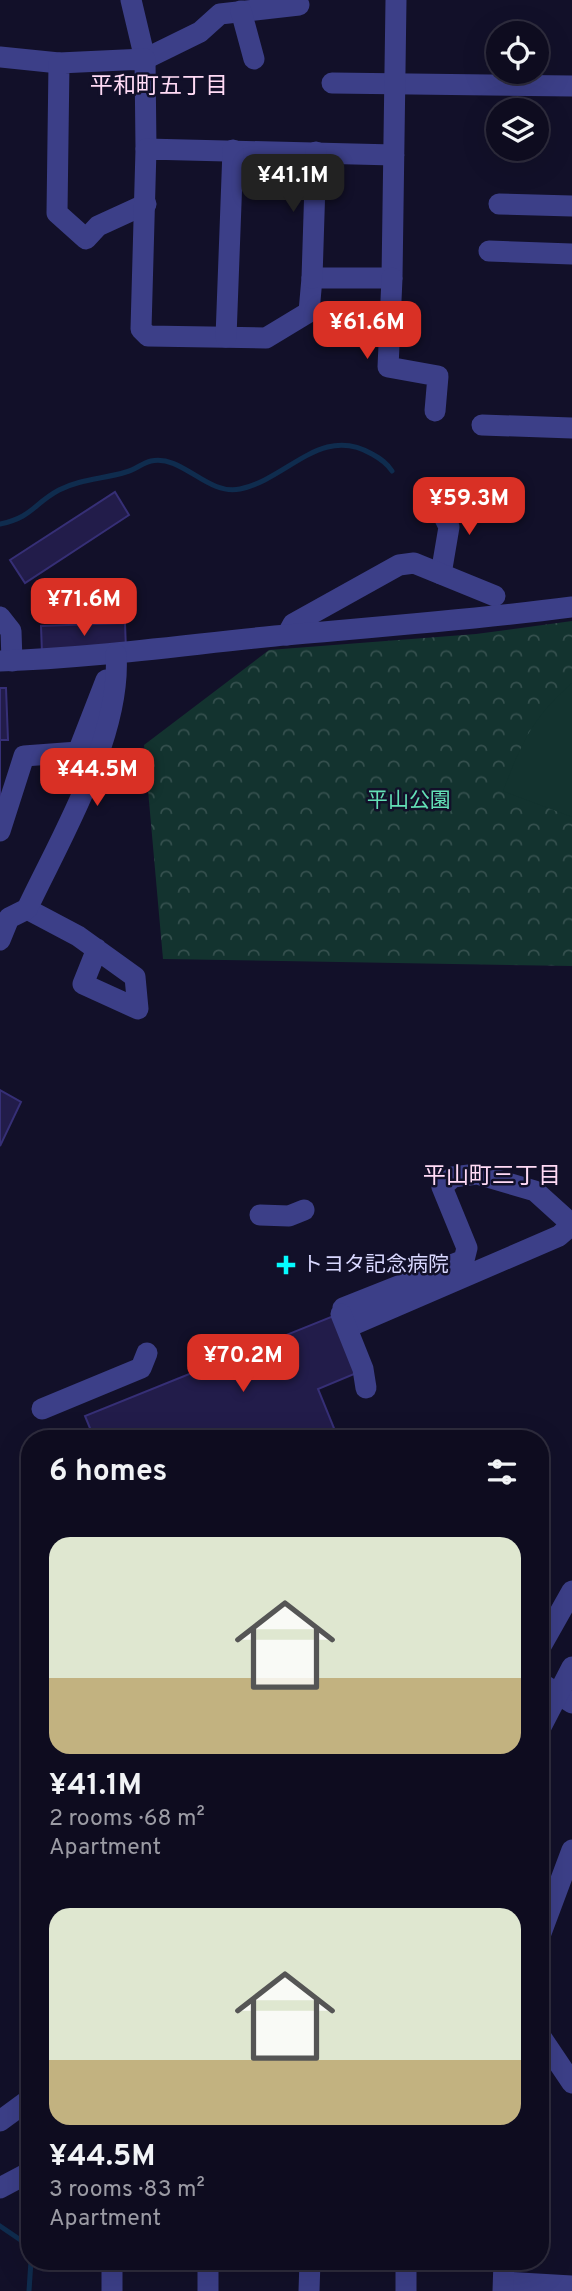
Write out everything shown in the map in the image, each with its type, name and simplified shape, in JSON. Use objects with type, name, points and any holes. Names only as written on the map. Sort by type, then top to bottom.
[{"type":"street","points":[[131,0],[145,59],[146,204],[141,328],[148,336],[267,338],[309,312],[316,152]]},
{"type":"street","points":[[396,0],[388,367],[438,376],[435,411]]},
{"type":"street","points":[[0,57],[59,63],[145,59],[200,32],[220,14],[299,5]]},
{"type":"street","points":[[241,11],[254,59]]},
{"type":"street","points":[[59,63],[57,213],[86,239],[98,226],[146,204]]},
{"type":"street","points":[[332,83],[572,86]]},
{"type":"street","points":[[146,149],[394,155]]},
{"type":"street","points":[[226,337],[233,150]]},
{"type":"street","points":[[499,204],[572,206]]},
{"type":"street","points":[[489,251],[572,254]]},
{"type":"street","points":[[312,278],[392,278]]},
{"type":"street","points":[[482,425],[572,428]]},
{"type":"street","points":[[439,506],[449,527],[441,574]]},
{"type":"street","points":[[287,635],[293,624],[399,565],[414,563],[495,596]]},
{"type":"street","points":[[0,617],[11,631],[6,661],[113,654],[287,635],[480,620],[572,607]]},
{"type":"street","points":[[0,831],[24,756],[78,752],[107,678],[113,654]]},
{"type":"street","points":[[0,940],[9,918],[27,909],[103,746],[117,670],[113,654]]},
{"type":"street","points":[[27,909],[78,936],[96,949]]},
{"type":"street","points":[[477,1174],[535,1191],[568,1220],[568,1228],[559,1236],[342,1310],[464,1260],[467,1248],[442,1188],[453,1177],[477,1174]]},
{"type":"street","points":[[260,1215],[289,1216],[304,1210]]},
{"type":"street","points":[[342,1310],[363,1369],[366,1388]]},
{"type":"street","points":[[42,1409],[141,1368],[147,1353]]},
{"type":"street","points":[[549,1632],[572,1591]]},
{"type":"street","points":[[549,1710],[572,1667]]},
{"type":"street","points":[[549,1912],[572,1850]]},
{"type":"street","points":[[549,2049],[572,2083]]},
{"type":"street","points":[[0,2121],[21,2106]]},
{"type":"street","points":[[0,2188],[21,2177]]},
{"type":"street","points":[[112,2270],[112,2291]]},
{"type":"street","points":[[208,2270],[208,2291]]},
{"type":"street","points":[[309,2291],[310,2270]]},
{"type":"street","points":[[406,2270],[406,2291]]},
{"type":"street","points":[[504,2278],[572,2286]]},
{"type":"green space","name":"平山公園","points":[[572,621],[572,966],[163,959],[144,745],[269,650],[476,634]]},
{"type":"green space","points":[[572,683],[572,817],[503,791],[530,732],[547,708]]},
{"type":"building","points":[[115,492],[129,515],[25,583],[10,560]]},
{"type":"building","points":[[125,623],[126,650],[42,653],[41,626]]},
{"type":"building","points":[[0,688],[6,688],[8,740],[0,740]]},
{"type":"building","points":[[0,1090],[21,1102],[0,1146]]},
{"type":"building","points":[[336,1315],[359,1372],[318,1389],[335,1430],[91,1430],[85,1416]]},
{"type":"waterway","points":[[0,524],[19,518],[67,486],[129,471],[151,461],[173,463],[217,487],[228,490],[257,483],[305,456],[337,445],[354,446],[372,454],[384,461],[392,471]]},
{"type":"waterway","points":[[0,2226],[21,2240]]},
{"type":"waterway","points":[[29,2291],[30,2270]]},
{"type":"place","name":"トヨタ記念病院","points":[[286,1265]]},
{"type":"district","name":"平和町五丁目","points":[[159,87]]},
{"type":"district","name":"平山町三丁目","points":[[492,1177]]}]
